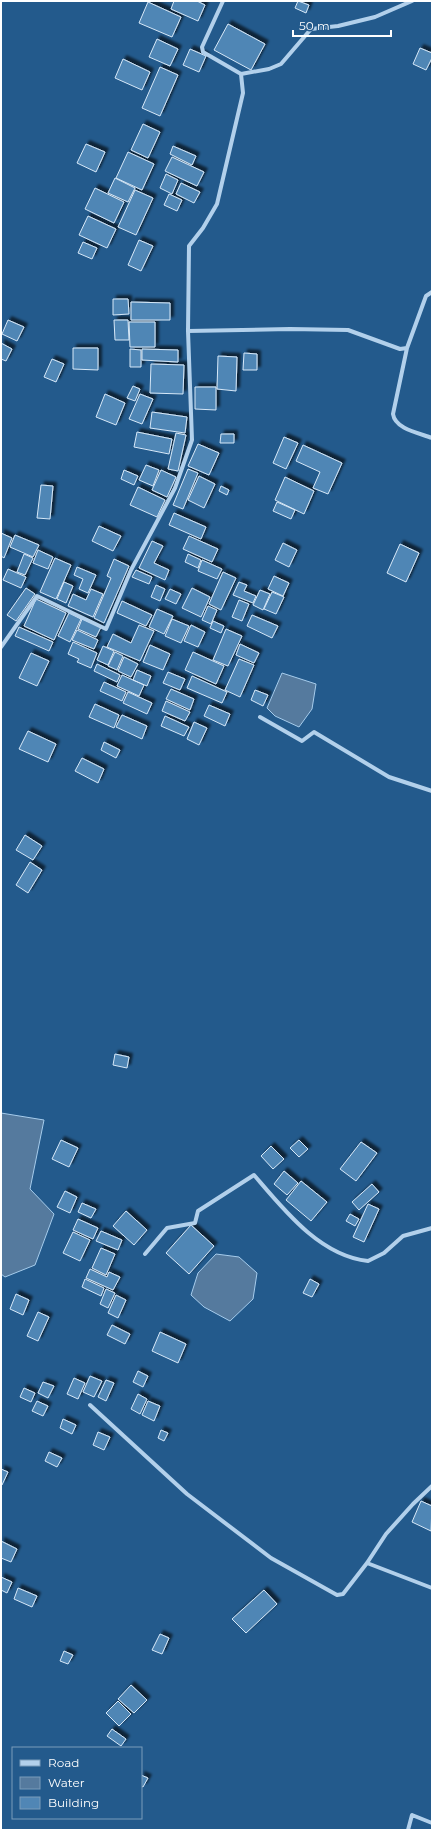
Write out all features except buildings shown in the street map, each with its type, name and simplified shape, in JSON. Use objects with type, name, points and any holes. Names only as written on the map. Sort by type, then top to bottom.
[{"type":"street","points":[[223,1],[202,47],[203,52],[241,74],[269,70],[281,64],[311,30],[338,26],[375,17],[412,1]]},
{"type":"street","points":[[1,647],[37,596],[106,629],[131,570],[174,488],[192,440],[188,331],[190,246],[203,228],[217,204],[243,93],[241,74]]},
{"type":"street","points":[[432,292],[426,296],[407,348],[393,414],[394,420],[398,424],[432,438]]},
{"type":"street","points":[[188,331],[290,329],[348,330],[400,349],[407,348]]},
{"type":"street","points":[[260,717],[302,741],[314,732],[389,777],[432,792]]},
{"type":"street","points":[[145,1254],[167,1228],[195,1224],[198,1211],[254,1175],[278,1202],[312,1236],[340,1255],[368,1261],[384,1253],[403,1236],[432,1228]]},
{"type":"street","points":[[90,1405],[187,1494],[271,1558],[328,1592],[337,1595],[343,1594],[367,1563],[386,1534],[413,1504],[432,1486]]},
{"type":"street","points":[[367,1563],[432,1588]]},
{"type":"street","points":[[408,1830],[412,1815],[432,1822]]},
{"type":"water","points":[[282,673],[316,684],[312,709],[299,727],[275,716],[267,708]]},
{"type":"water","points":[[1,1113],[44,1120],[30,1189],[54,1214],[35,1265],[5,1277],[1,1274]]},
{"type":"water","points":[[216,1254],[239,1257],[257,1273],[253,1299],[230,1321],[204,1307],[191,1295],[198,1273]]}]
